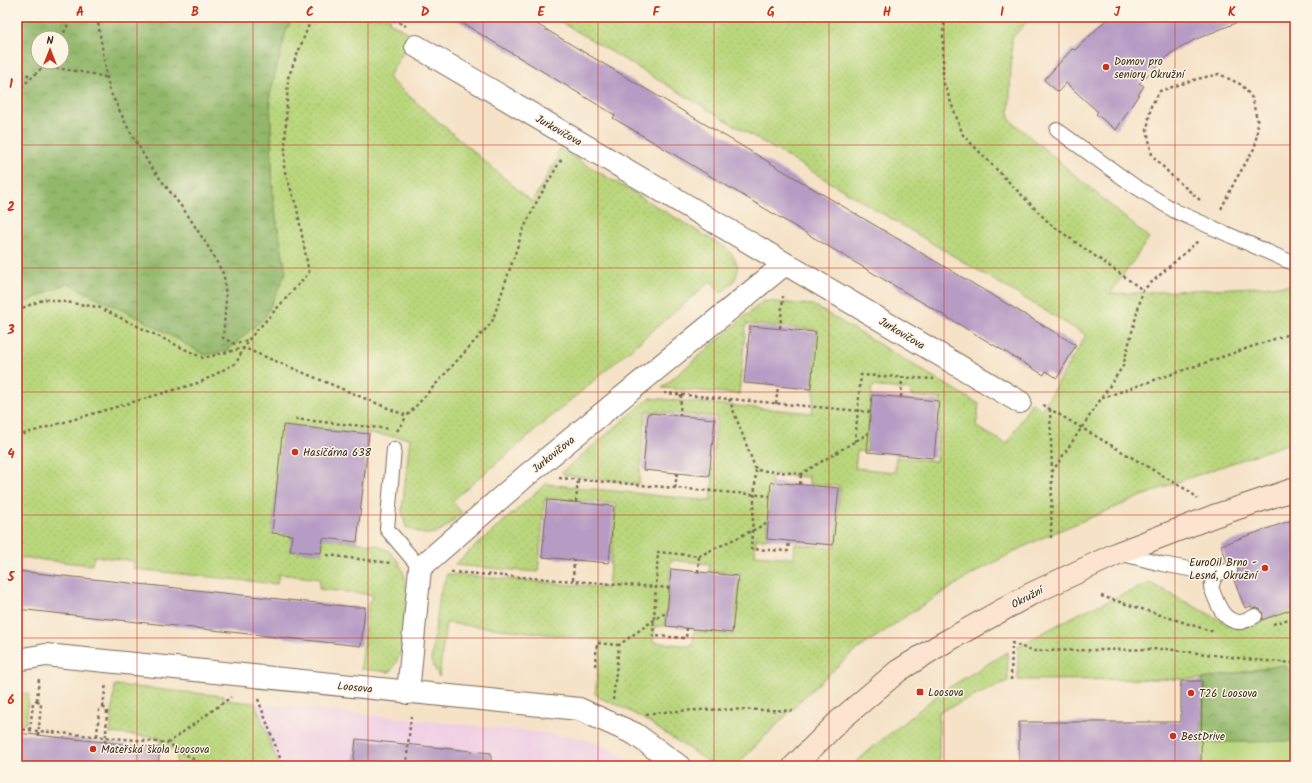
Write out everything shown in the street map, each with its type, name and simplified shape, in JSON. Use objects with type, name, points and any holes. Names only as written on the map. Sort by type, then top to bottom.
[{"type":"street","name":"Jurkovičova","points":[[416,46],[785,264],[1028,401]]},
{"type":"street","name":"Jurkovičova","points":[[420,568],[528,475],[785,264]]},
{"type":"street","name":"Okružní","points":[[794,766],[839,720],[898,672],[938,646],[1031,594],[1118,553],[1214,516],[1295,489]]},
{"type":"street","points":[[408,693],[420,568]]},
{"type":"street","name":"Loosova","points":[[17,660],[46,655],[408,693],[579,709],[635,734],[679,766]]},
{"type":"lane","points":[[1057,130],[1139,189],[1175,211],[1295,264]]},
{"type":"lane","points":[[394,449],[387,529],[420,568]]},
{"type":"lane","points":[[1118,553],[1162,564],[1223,572],[1211,587],[1219,608],[1229,618],[1240,622],[1255,616]]},
{"type":"path","points":[[65,30],[72,17]]},
{"type":"path","points":[[97,17],[110,89],[127,126],[149,164],[209,248],[224,275],[226,300],[223,338],[235,344],[250,338]]},
{"type":"path","points":[[17,436],[202,382],[236,363],[250,338],[309,273],[297,208],[284,169],[288,78],[312,17]]},
{"type":"path","points":[[945,17],[943,34],[943,81],[963,135],[1050,224],[1143,290]]},
{"type":"path","points":[[17,67],[32,78]]},
{"type":"path","points":[[17,91],[40,70]]},
{"type":"path","points":[[68,70],[108,78]]},
{"type":"path","points":[[1052,472],[1123,366],[1143,290],[1213,229],[1235,181],[1255,147],[1258,124],[1252,98],[1242,85],[1220,74],[1160,91],[1151,106],[1147,130],[1152,155],[1172,176],[1203,203]]},
{"type":"path","points":[[17,310],[45,299],[98,307],[203,358],[244,348],[407,416],[492,322],[523,230],[536,203],[574,138]]},
{"type":"path","points":[[1215,207],[1221,209]]},
{"type":"path","points":[[1101,399],[1295,332]]},
{"type":"path","points":[[855,442],[861,375],[939,380]]},
{"type":"path","points":[[901,397],[902,377]]},
{"type":"path","points":[[776,404],[778,386]]},
{"type":"path","points":[[662,393],[871,412]]},
{"type":"path","points":[[680,416],[681,395]]},
{"type":"path","points":[[729,399],[756,470],[751,549],[788,551],[789,541]]},
{"type":"path","points":[[1028,401],[1050,409],[1192,493],[1214,516]]},
{"type":"path","points":[[1050,409],[1052,472],[1051,538]]},
{"type":"path","points":[[295,420],[398,430]]},
{"type":"path","points":[[756,470],[802,474],[869,433]]},
{"type":"path","points":[[675,488],[677,473]]},
{"type":"path","points":[[800,484],[802,474]]},
{"type":"path","points":[[554,478],[770,496]]},
{"type":"path","points":[[576,502],[578,480]]},
{"type":"path","points":[[687,628],[686,638],[653,636],[658,552],[699,556],[768,522]]},
{"type":"path","points":[[327,555],[398,564]]},
{"type":"path","points":[[698,572],[699,556]]},
{"type":"path","points":[[573,580],[574,560]]},
{"type":"path","points":[[449,572],[669,588]]},
{"type":"path","points":[[1101,596],[1214,632]]},
{"type":"path","points":[[595,666],[597,643],[620,645],[667,612]]},
{"type":"path","points":[[1266,626],[1295,617]]},
{"type":"path","points":[[1012,680],[1012,643],[1032,651],[1166,649],[1254,660],[1295,663]]},
{"type":"path","points":[[607,721],[613,707],[620,645]]},
{"type":"path","points":[[30,730],[33,703],[37,700],[39,678]]},
{"type":"path","points":[[97,736],[99,710],[103,707],[106,682]]},
{"type":"path","points":[[168,743],[232,696]]},
{"type":"path","points":[[258,699],[283,766]]},
{"type":"path","points":[[37,700],[41,704],[38,735]]},
{"type":"path","points":[[103,707],[107,710],[105,742]]},
{"type":"path","points":[[643,714],[679,711],[754,709],[796,711]]},
{"type":"path","points":[[406,766],[412,715]]},
{"type":"path","points":[[17,729],[168,743],[204,766]]},
{"type":"shaded area","points":[[255,703],[580,738],[607,747],[636,766],[279,766]]},
{"type":"green space","points":[[17,17],[293,17],[286,31],[270,94],[273,201],[286,273],[265,317],[227,351],[205,355],[149,323],[67,283],[17,306]]},
{"type":"green space","points":[[293,17],[391,17],[388,21],[413,36],[388,78],[532,202],[558,157],[556,155],[560,149],[726,248],[732,255],[737,266],[736,277],[721,293],[711,281],[452,501],[462,513],[447,526],[434,533],[424,534],[406,527],[402,511],[410,438],[283,425],[272,532],[292,535],[290,551],[321,553],[323,538],[376,545],[389,551],[398,561],[405,577],[407,594],[402,649],[390,672],[361,669],[368,603],[374,595],[319,589],[320,579],[279,574],[277,584],[134,569],[134,561],[94,556],[92,565],[17,557],[17,306],[67,283],[149,323],[205,355],[286,273],[273,201],[270,94],[286,31]]},
{"type":"green space","points":[[553,17],[1031,17],[1012,38],[1009,119],[1149,238],[1110,294],[1295,285],[1295,441],[1169,485],[1051,534],[1021,548],[971,575],[909,614],[851,654],[805,696],[736,766],[715,766],[642,718],[618,705],[600,698],[595,694],[601,640],[446,623],[439,677],[431,661],[440,594],[447,574],[608,588],[616,504],[545,498],[538,572],[454,565],[546,484],[711,501],[713,477],[711,477],[717,417],[646,411],[639,484],[564,475],[562,472],[650,398],[812,413],[814,390],[812,389],[817,330],[746,324],[739,394],[662,388],[763,301],[813,305],[979,404],[976,427],[1007,444],[1031,403],[1042,409],[1086,335]],"holes":[[[872,386],[911,390],[911,396],[941,399],[936,461],[896,457],[895,472],[855,468],[857,451],[867,452]],[[772,474],[809,477],[809,484],[840,486],[835,548],[795,544],[794,558],[755,555],[756,539],[766,539]],[[671,560],[710,564],[709,571],[740,574],[733,635],[694,631],[693,646],[653,642],[655,626],[665,626]]]},
{"type":"green space","points":[[1150,583],[1237,629],[1295,608],[1295,674],[1284,665],[1202,679],[1018,680],[1018,646],[1080,613]]},
{"type":"green space","points":[[1007,652],[1008,681],[939,712],[939,766],[852,766],[940,693]]},
{"type":"green space","points":[[1284,665],[1295,674],[1295,707],[1293,721],[1295,722],[1295,741],[1201,743],[1203,705],[1202,679]]},
{"type":"green space","points":[[115,685],[224,696],[224,700],[255,703],[279,766],[176,766],[177,750],[160,748],[161,738],[110,733]]},
{"type":"green space","points":[[17,693],[29,694],[26,724],[17,723]]},
{"type":"green space","points":[[1295,741],[1295,766],[1201,766],[1201,743]]},
{"type":"building","points":[[452,17],[525,17],[1076,345],[1057,378],[1046,371],[1044,375],[613,118],[615,115]]},
{"type":"building","name":"Domov pro seniory Okružní","points":[[1109,17],[1248,18],[1194,40],[1170,54],[1139,83],[1144,86],[1116,130],[1096,114],[1098,112],[1066,83],[1058,92],[1044,80],[1072,49],[1075,50]]},
{"type":"building","points":[[750,326],[816,332],[811,389],[744,383]]},
{"type":"building","points":[[872,395],[939,401],[934,458],[867,452]]},
{"type":"building","points":[[648,413],[715,419],[709,476],[643,470]]},
{"type":"building","points":[[283,425],[369,434],[357,542],[323,538],[321,553],[290,551],[292,535],[272,533]]},
{"type":"building","points":[[771,482],[839,488],[833,545],[767,539]]},
{"type":"building","points":[[547,500],[614,506],[609,563],[542,557]]},
{"type":"building","points":[[1295,519],[1295,608],[1262,620],[1263,612],[1260,609],[1252,608],[1251,606],[1245,608],[1233,578],[1238,572],[1238,567],[1232,562],[1227,562],[1221,545]]},
{"type":"building","points":[[671,569],[738,576],[732,633],[666,626]]},
{"type":"building","points":[[17,571],[365,607],[361,646],[17,609]]},
{"type":"building","points":[[1181,681],[1202,681],[1201,766],[1019,766],[1019,722],[1181,722]]},
{"type":"building","name":"Mateřská škola Loosova","points":[[17,733],[160,748],[158,766],[17,766]]},
{"type":"building","points":[[356,739],[491,753],[491,766],[353,766]]},
{"type":"place","name":"Domov pro seniory Okružní","points":[[1106,67]]},
{"type":"place","name":"Hasičárna 638","points":[[295,452]]},
{"type":"place","name":"EuroOil Brno - Lesná, Okružní","points":[[1265,568]]},
{"type":"place","name":"Loosova","points":[[920,692]]},
{"type":"place","name":"T26 Loosova","points":[[1191,693]]},
{"type":"place","name":"BestDrive","points":[[1173,736]]},
{"type":"place","name":"Mateřská škola Loosova","points":[[93,749]]}]
